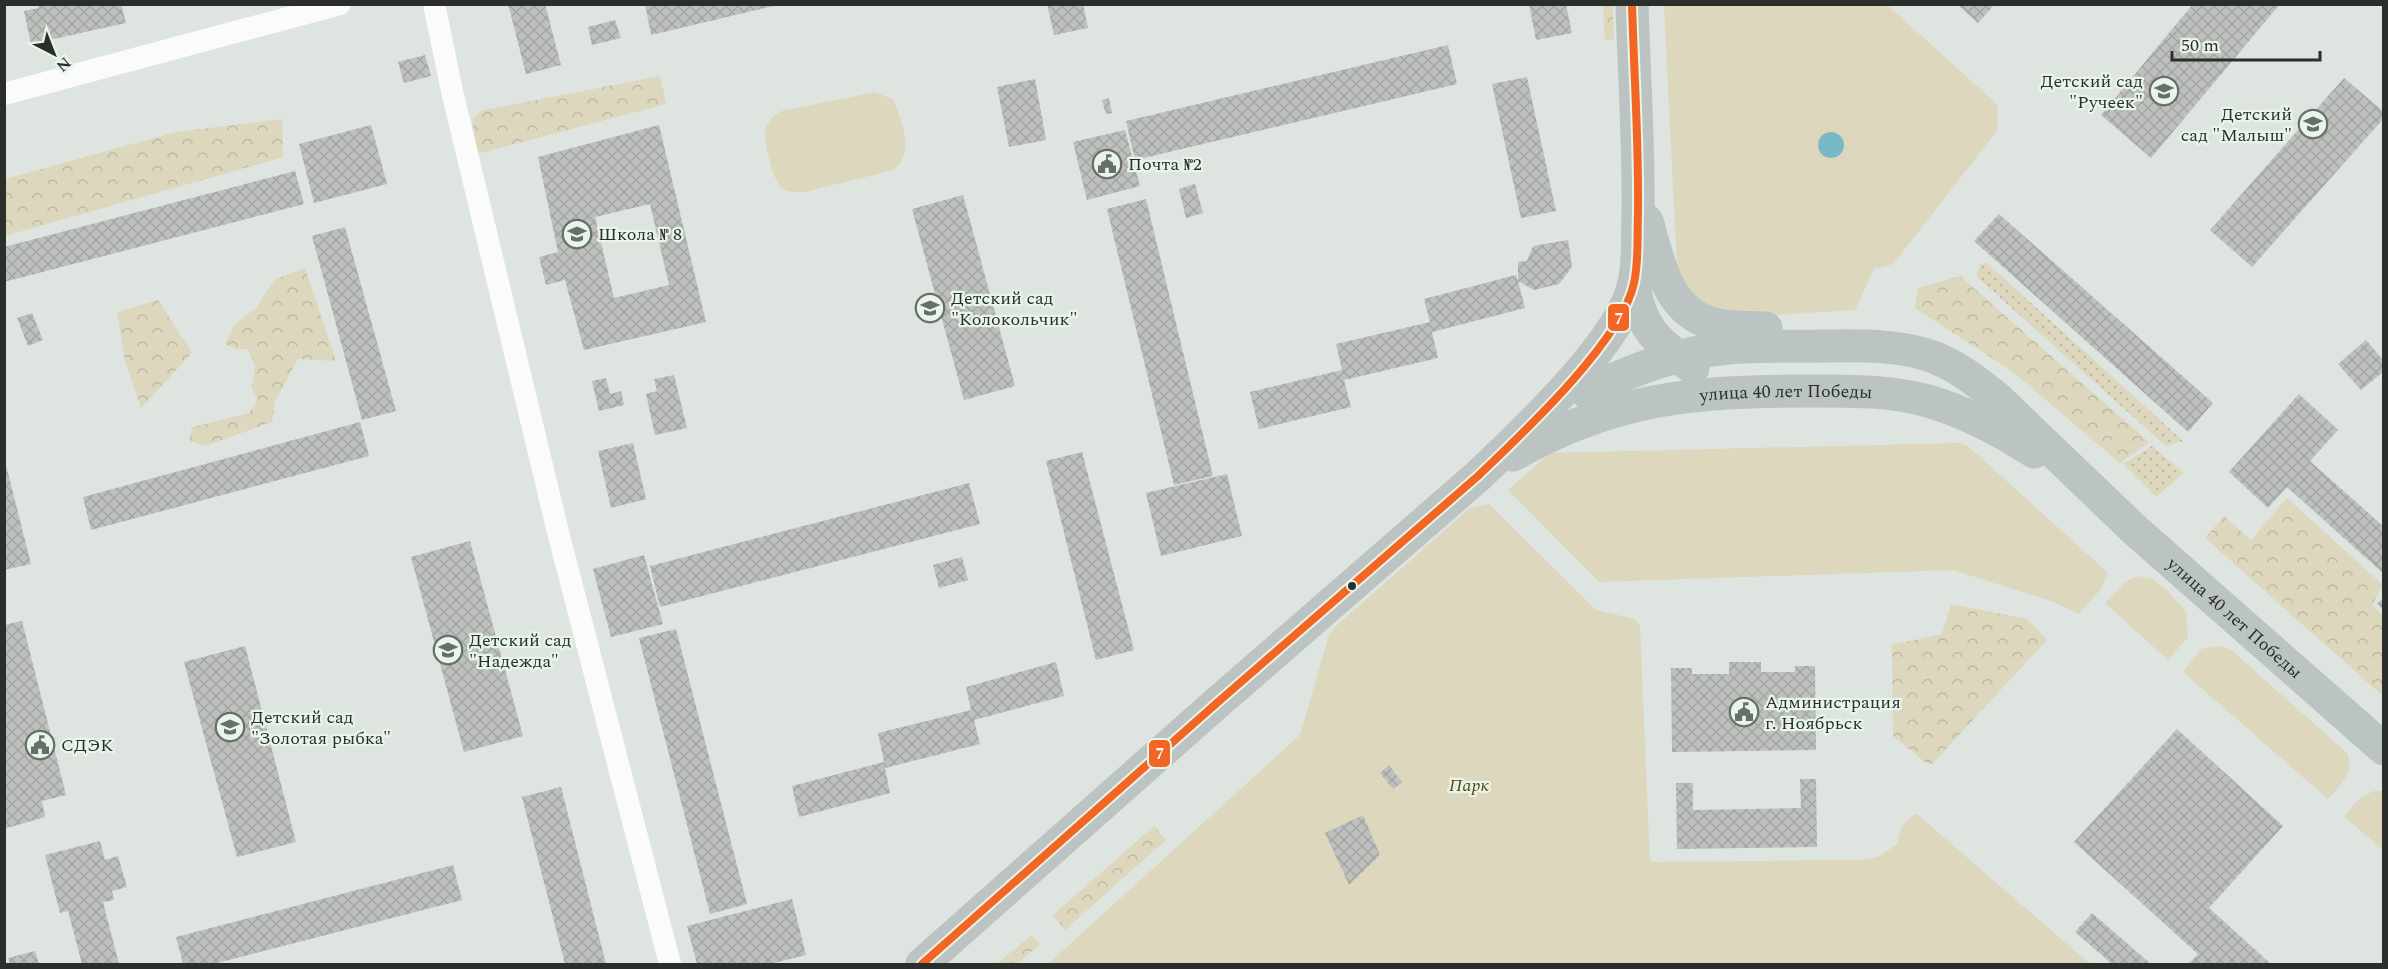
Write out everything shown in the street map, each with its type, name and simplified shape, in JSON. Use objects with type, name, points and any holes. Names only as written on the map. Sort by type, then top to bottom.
[{"type":"main road","points":[[1517,438],[1586,392],[1612,367],[1629,342],[1646,306],[1650,281],[1646,215],[1639,160],[1632,4]]},
{"type":"main road","points":[[1639,160],[1634,283],[1641,318],[1655,336],[1677,357],[1712,379],[1740,391]]},
{"type":"main road","points":[[1646,215],[1664,279],[1675,298],[1692,314],[1706,321],[1722,326],[1851,332],[1888,340],[1923,353]]},
{"type":"main road","points":[[922,964],[1478,476],[1517,438],[1606,338],[1619,319],[1634,283]]},
{"type":"main road","name":"улица 40 лет Победы","points":[[1586,392],[1631,372],[1677,357],[1730,347],[1865,345],[1923,353],[1955,367],[1976,381],[2087,486],[2384,749]]},
{"type":"main road","name":"улица 40 лет Победы","points":[[1478,476],[1562,430],[1627,406],[1693,394],[1740,391],[1862,391],[1927,401],[1954,410],[2031,449],[2087,486]]},
{"type":"street","points":[[4,94],[340,4]]},
{"type":"street","points":[[434,4],[452,91],[537,446],[670,964]]},
{"type":"green space","points":[[1603,5],[1613,5],[1614,40],[1605,40]]},
{"type":"green space","points":[[1664,5],[1887,5],[1998,105],[1997,131],[1893,264],[1874,269],[1855,310],[1723,318],[1699,308],[1677,268]]},
{"type":"green space","points":[[660,76],[666,104],[477,154],[472,120],[480,111]]},
{"type":"green space","points":[[875,92],[894,100],[903,128],[904,154],[894,170],[804,192],[792,192],[781,187],[772,169],[765,137],[767,125],[773,117],[782,111]]},
{"type":"green space","points":[[282,119],[283,157],[5,236],[5,179],[176,132]]},
{"type":"green space","points":[[1987,263],[2183,441],[2166,446],[1977,277],[1980,264]]},
{"type":"green space","points":[[305,268],[336,361],[298,359],[275,401],[272,422],[205,446],[189,440],[192,427],[249,413],[258,400],[252,388],[255,366],[248,349],[236,349],[225,344],[235,324],[256,308],[275,279]]},
{"type":"green space","points":[[1960,276],[2149,442],[2120,463],[2013,372],[1915,308],[1918,288]]},
{"type":"green space","points":[[158,300],[192,353],[141,408],[125,361],[117,312]]},
{"type":"green space","points":[[1958,443],[1968,446],[2107,572],[2102,588],[2078,614],[2054,602],[1953,570],[1599,582],[1508,490],[1550,453]]},
{"type":"green space","points":[[2152,446],[2184,473],[2156,497],[2123,464]]},
{"type":"green space","points":[[2287,498],[2383,585],[2372,605],[2383,616],[2383,696],[2205,538],[2224,516],[2251,540]]},
{"type":"green space","name":"Парк","points":[[1489,504],[1596,610],[1636,620],[1640,627],[1650,862],[1860,860],[1878,857],[1897,844],[1903,826],[1908,819],[1917,814],[2090,964],[1048,964],[1300,735],[1329,635],[1335,627],[1470,508]]},
{"type":"green space","points":[[2138,576],[2152,579],[2169,592],[2186,612],[2188,637],[2168,660],[2105,603],[2126,581]]},
{"type":"green space","points":[[1951,604],[2027,619],[2047,640],[1932,764],[1926,763],[1893,736],[1892,645],[1942,634]]},
{"type":"green space","points":[[2219,646],[2230,649],[2347,753],[2349,767],[2345,778],[2328,799],[2183,672],[2201,649]]},
{"type":"green space","points":[[2373,791],[2383,791],[2383,850],[2344,816],[2358,800]]},
{"type":"green space","points":[[1154,826],[1166,840],[1065,930],[1053,915]]},
{"type":"green space","points":[[1032,935],[1040,944],[1017,964],[996,964]]},
{"type":"water","points":[[1831,132],[1840,136],[1844,145],[1840,154],[1831,158],[1822,154],[1818,145],[1822,136]]},
{"type":"building","points":[[38,4],[121,4],[126,23],[31,44],[24,11],[38,8]]},
{"type":"building","points":[[508,4],[545,4],[561,65],[526,74]]},
{"type":"building","points":[[645,4],[777,4],[778,5],[651,35]]},
{"type":"building","points":[[1047,4],[1083,4],[1088,28],[1054,35]]},
{"type":"building","points":[[1529,4],[1566,4],[1572,33],[1536,40]]},
{"type":"building","points":[[1957,4],[1995,4],[1978,23]]},
{"type":"building","points":[[2193,4],[2280,4],[2151,158],[2101,115]]},
{"type":"building","points":[[615,20],[621,38],[592,45],[588,27]]},
{"type":"building","points":[[1448,45],[1457,84],[1135,160],[1126,121]]},
{"type":"building","points":[[425,55],[431,76],[404,83],[398,62]]},
{"type":"building","points":[[1527,77],[1556,211],[1521,218],[1492,84]]},
{"type":"building","points":[[2344,78],[2384,112],[2384,118],[2252,267],[2210,230]]},
{"type":"building","points":[[1035,79],[1046,140],[1009,147],[997,87]]},
{"type":"building","points":[[1109,98],[1112,113],[1106,114],[1102,100]]},
{"type":"building","points":[[371,125],[387,184],[314,203],[299,144]]},
{"type":"building","name":"Школа № 8","points":[[659,125],[706,322],[584,350],[565,280],[546,285],[539,257],[558,252],[538,157]],"holes":[[[650,204],[669,285],[614,298],[595,217]]]},
{"type":"building","name":"Почта №2","points":[[1125,130],[1140,186],[1087,200],[1073,142]]},
{"type":"building","points":[[295,171],[304,204],[4,282],[4,247]]},
{"type":"building","points":[[1195,184],[1203,213],[1186,218],[1179,189]]},
{"type":"building","points":[[963,195],[1015,386],[964,400],[912,209]]},
{"type":"building","points":[[1146,199],[1213,476],[1174,485],[1107,209]]},
{"type":"building","points":[[1999,214],[2213,403],[2188,432],[1974,241]]},
{"type":"building","points":[[345,227],[396,411],[362,420],[312,236]]},
{"type":"building","points":[[1568,240],[1572,267],[1559,284],[1534,290],[1518,281],[1518,262],[1527,261],[1533,246]]},
{"type":"building","points":[[1516,275],[1525,308],[1432,332],[1438,358],[1344,380],[1351,407],[1259,429],[1250,392],[1342,370],[1336,344],[1430,322],[1424,299]]},
{"type":"building","points":[[32,313],[43,340],[28,346],[17,318]]},
{"type":"building","points":[[2366,340],[2384,361],[2384,371],[2361,390],[2338,364]]},
{"type":"building","points":[[674,375],[687,428],[655,435],[646,394],[657,391],[654,379]]},
{"type":"building","points":[[606,378],[610,394],[621,391],[624,405],[599,411],[592,381]]},
{"type":"building","points":[[2299,394],[2338,430],[2310,461],[2384,527],[2384,574],[2287,487],[2268,508],[2229,472]]},
{"type":"building","points":[[360,422],[369,456],[91,530],[83,497]]},
{"type":"building","points":[[633,443],[646,499],[611,508],[598,451]]},
{"type":"building","points":[[1082,452],[1134,650],[1096,660],[1046,461]]},
{"type":"building","points":[[4,457],[31,564],[4,570]]},
{"type":"building","points":[[1227,474],[1242,536],[1161,556],[1146,493]]},
{"type":"building","points":[[969,483],[980,524],[660,607],[650,566]]},
{"type":"building","points":[[470,541],[523,736],[464,752],[411,557]]},
{"type":"building","points":[[644,555],[663,624],[611,637],[593,569]]},
{"type":"building","points":[[962,557],[968,580],[939,588],[933,565]]},
{"type":"building","points":[[2384,597],[2384,610],[2377,604]]},
{"type":"building","points":[[22,621],[66,795],[42,801],[45,817],[4,829],[4,625]]},
{"type":"building","points":[[676,629],[747,904],[710,914],[639,638]]},
{"type":"building","points":[[245,646],[296,842],[237,857],[184,662]]},
{"type":"building","points":[[1056,662],[1064,696],[974,720],[980,744],[885,768],[890,793],[799,817],[792,786],[884,762],[878,733],[971,710],[966,687]]},
{"type":"building","name":"Администрация г. Ноябрьск","points":[[1729,662],[1761,662],[1761,672],[1795,672],[1795,666],[1815,666],[1816,750],[1672,752],[1671,668],[1692,668],[1692,674],[1729,674]]},
{"type":"building","points":[[2177,729],[2283,826],[2209,908],[2271,964],[2188,964],[2198,954],[2074,842]]},
{"type":"building","points":[[1389,765],[1402,782],[1393,789],[1380,773]]},
{"type":"building","points":[[1800,779],[1816,779],[1817,847],[1677,849],[1676,783],[1693,783],[1693,810],[1801,808]]},
{"type":"building","points":[[561,787],[606,964],[565,964],[522,797]]},
{"type":"building","points":[[1363,815],[1380,855],[1349,885],[1325,833]]},
{"type":"building","points":[[100,841],[105,860],[118,856],[127,887],[112,891],[114,900],[103,902],[119,964],[82,964],[68,911],[60,913],[45,855]]},
{"type":"building","points":[[453,865],[462,900],[213,964],[183,964],[176,937]]},
{"type":"building","points":[[792,899],[806,955],[770,964],[697,964],[687,926]]},
{"type":"building","points":[[2092,913],[2151,964],[2112,964],[2075,932]]},
{"type":"building","points":[[35,951],[39,964],[10,964],[8,958]]},
{"type":"transit line","name":"7","points":[[922,964],[1478,476],[1544,412],[1611,332],[1626,306],[1637,266],[1638,162],[1632,4]]},
{"type":"place","name":"Детский сад \"Ручеек\"","points":[[2164,91]]},
{"type":"place","name":"Детский сад \"Малыш\"","points":[[2313,124]]},
{"type":"place","name":"Почта №2","points":[[1107,164]]},
{"type":"place","name":"Школа № 8","points":[[577,234]]},
{"type":"place","name":"Детский сад \"Колокольчик\"","points":[[930,308]]},
{"type":"place","name":"Детский сад \"Надежда\"","points":[[448,650]]},
{"type":"place","name":"Администрация г. Ноябрьск","points":[[1744,712]]},
{"type":"place","name":"Детский сад \"Золотая рыбка\"","points":[[230,727]]},
{"type":"place","name":"СДЭК","points":[[40,745]]}]
